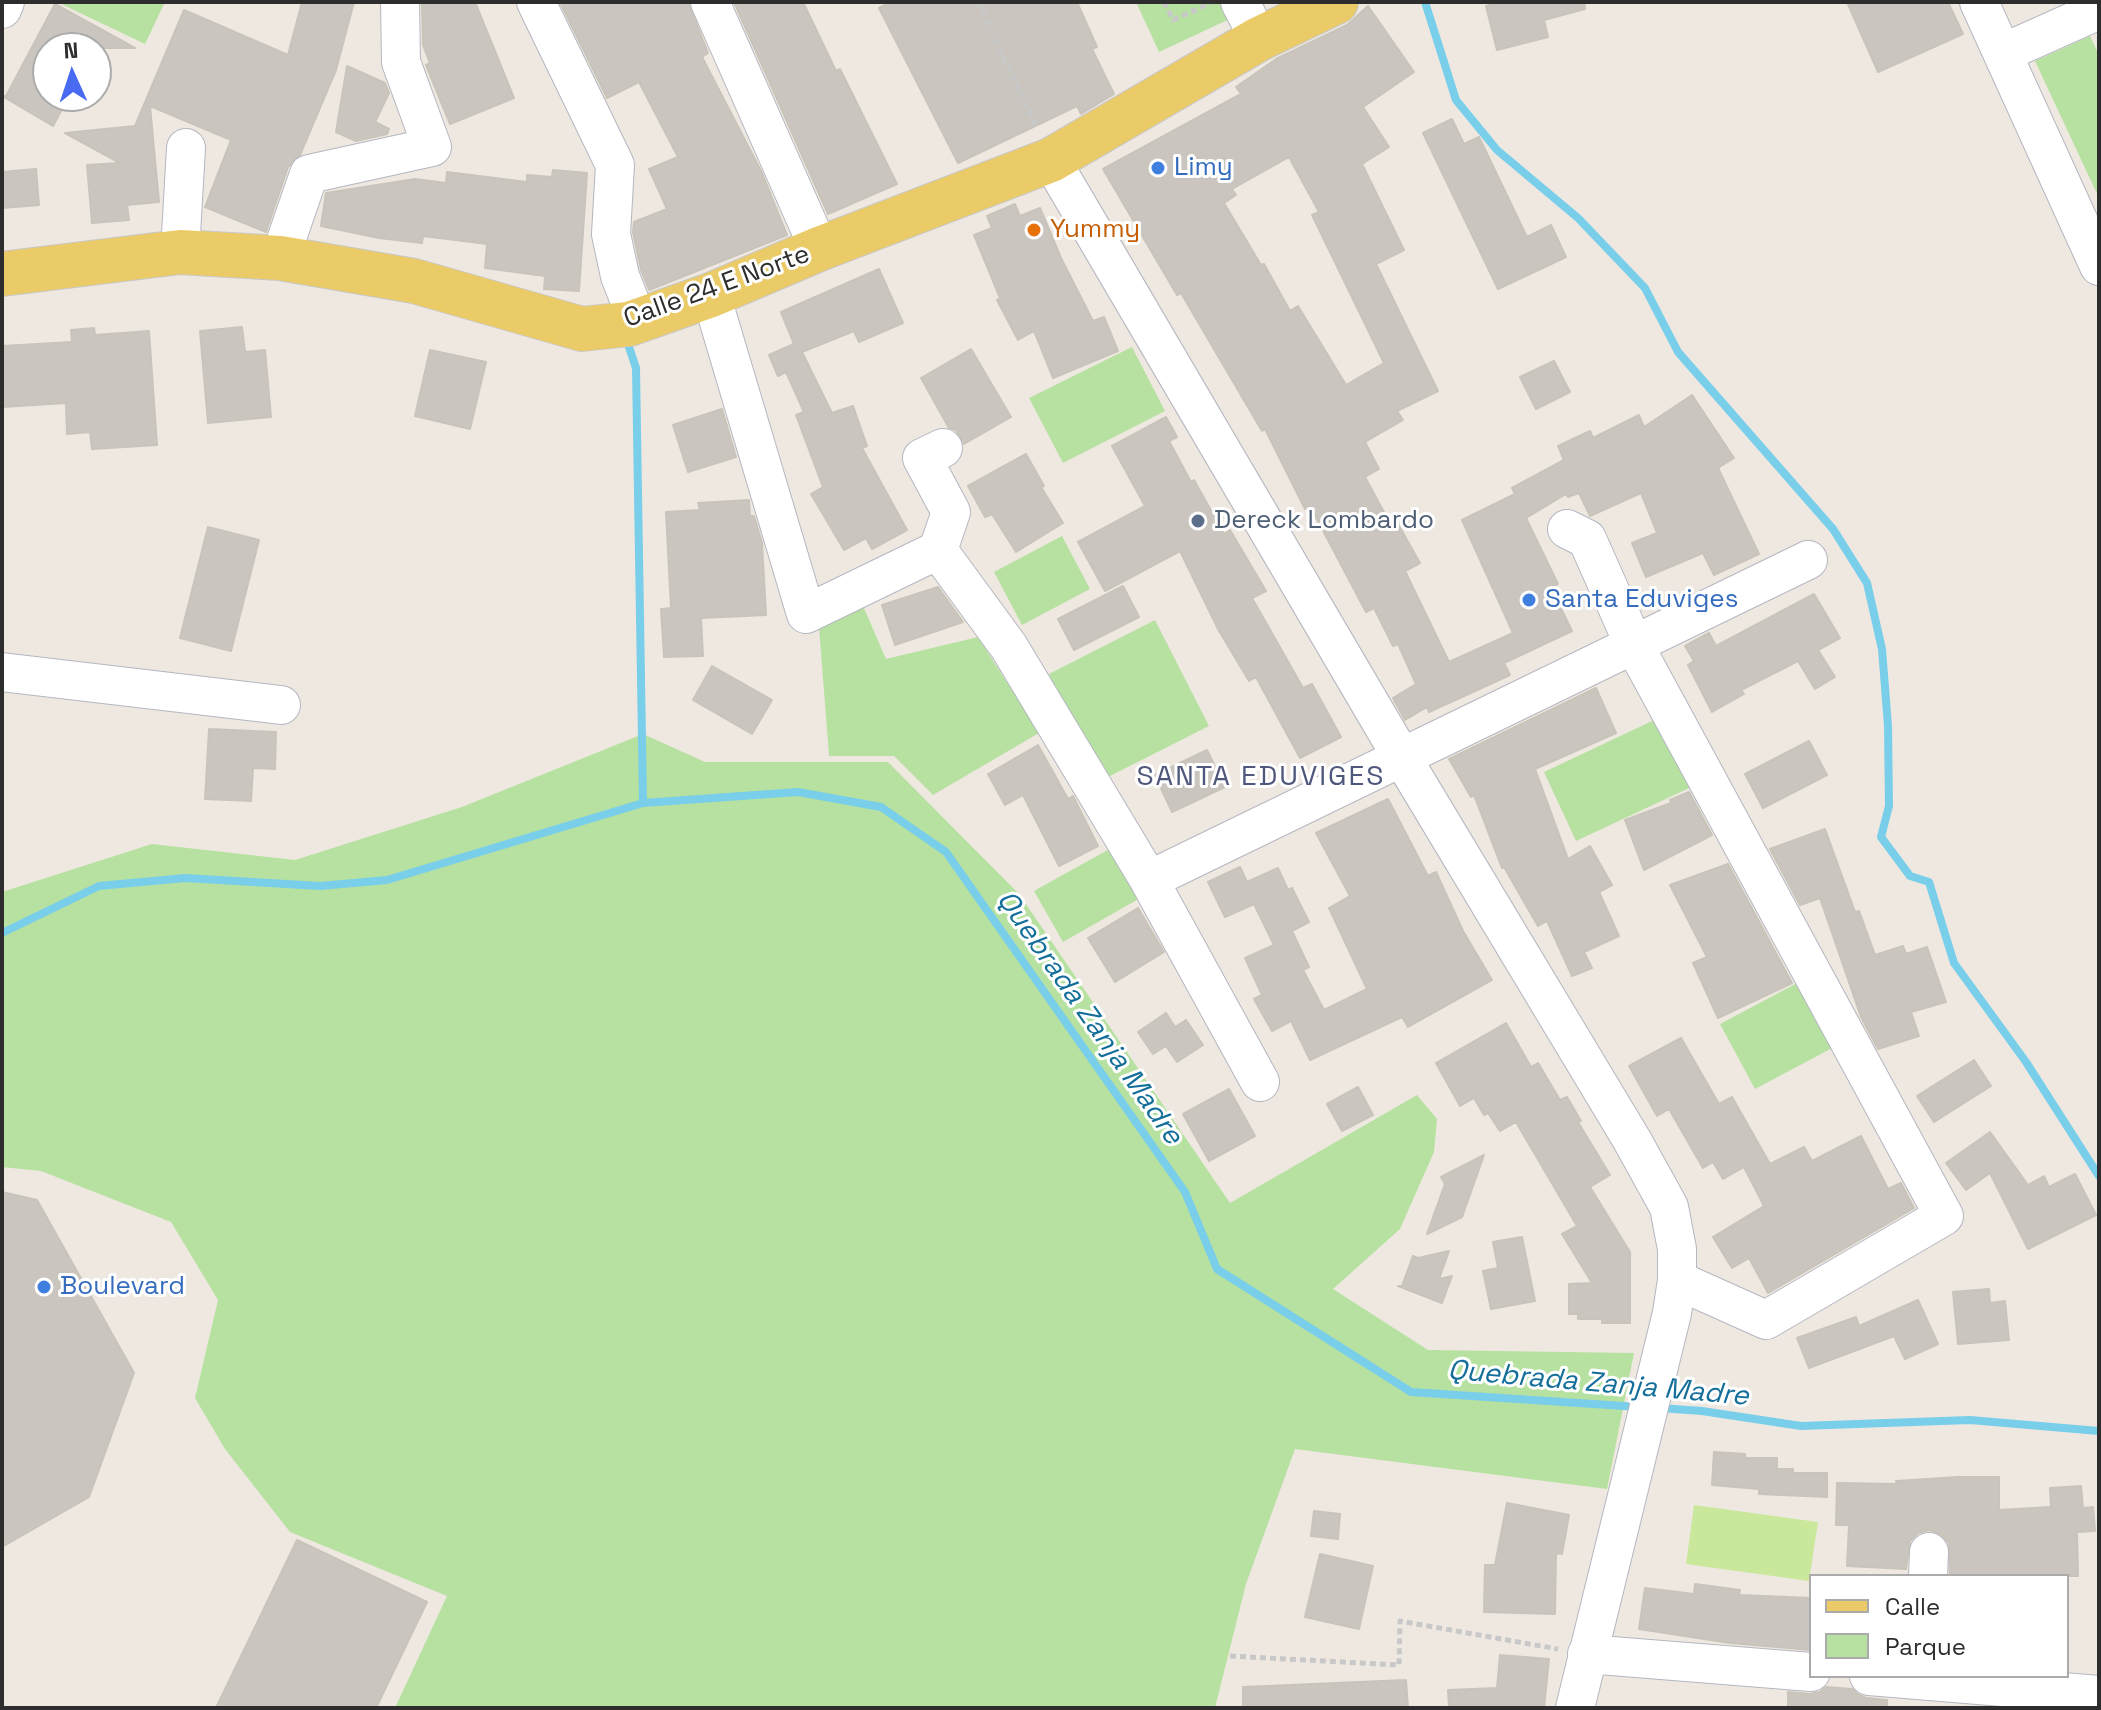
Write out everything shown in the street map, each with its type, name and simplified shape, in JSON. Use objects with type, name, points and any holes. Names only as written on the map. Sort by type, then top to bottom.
[{"type":"main road","name":"Calle 24 E Norte","points":[[2,274],[180,252],[280,258],[414,281],[582,329],[634,323],[1051,160],[1249,21],[1336,2]]},
{"type":"street","points":[[2,9],[5,2]]},
{"type":"street","points":[[280,258],[309,174],[432,147],[401,62],[400,2]]},
{"type":"street","points":[[536,2],[615,165],[611,234],[634,323]]},
{"type":"street","points":[[710,2],[819,249]]},
{"type":"street","points":[[1979,2],[2099,266]]},
{"type":"street","points":[[2003,53],[2099,10]]},
{"type":"street","points":[[180,252],[186,148]]},
{"type":"street","points":[[1051,160],[1669,1207],[1677,1249],[1677,1280],[1672,1313],[1575,1708]]},
{"type":"street","points":[[711,295],[806,614],[938,550],[951,512],[922,458],[943,448]]},
{"type":"street","points":[[1567,529],[1587,539],[1634,645],[1944,1216],[1766,1320],[1677,1280]]},
{"type":"street","points":[[938,550],[1009,647],[1149,880],[1260,1082]]},
{"type":"street","points":[[1149,880],[1808,560]]},
{"type":"street","points":[[2,672],[281,705]]},
{"type":"street","points":[[1587,1654],[1809,1672]]},
{"type":"street","points":[[1878,1678],[1920,1688],[2099,1695]]},
{"type":"path","points":[[978,2],[1051,160]]},
{"type":"path","points":[[1164,2],[1173,20],[1198,5],[1213,2]]},
{"type":"path","points":[[1230,1656],[1399,1665],[1400,1621],[1587,1654]]},
{"type":"green space","points":[[57,2],[165,2],[145,44]]},
{"type":"green space","points":[[1136,2],[1230,2],[1236,16],[1159,52]]},
{"type":"green space","points":[[2090,36],[2099,55],[2099,198],[2035,61]]},
{"type":"green space","points":[[1132,347],[1165,411],[1063,463],[1029,398]]},
{"type":"green space","points":[[1062,536],[1090,589],[1022,625],[994,572]]},
{"type":"green space","points":[[864,608],[886,659],[978,637],[1039,733],[933,795],[894,756],[829,756],[819,627]]},
{"type":"green space","points":[[1155,620],[1209,726],[1102,780],[1049,674]]},
{"type":"green space","points":[[1669,713],[1702,782],[1576,841],[1544,772]]},
{"type":"green space","points":[[643,734],[705,762],[888,762],[1019,894],[1230,1203],[1417,1095],[1437,1119],[1434,1152],[1400,1229],[1333,1289],[1428,1350],[1634,1353],[1607,1489],[1295,1449],[1246,1584],[1215,1708],[395,1708],[447,1596],[290,1532],[225,1449],[195,1398],[218,1300],[171,1222],[41,1171],[2,1167],[2,892],[152,844],[295,860],[462,807]]},
{"type":"green space","points":[[1113,847],[1142,897],[1063,942],[1034,891]]},
{"type":"green space","points":[[1803,980],[1838,1045],[1755,1089],[1720,1024]]},
{"type":"green space","points":[[1694,1505],[1818,1522],[1809,1581],[1686,1564]]},
{"type":"building","points":[[302,2],[354,2],[336,70],[300,155],[288,167],[266,232],[205,207],[231,140],[150,106],[159,202],[127,205],[129,220],[92,223],[87,165],[120,163],[65,133],[135,126],[184,10],[288,55]]},
{"type":"building","points":[[422,2],[475,2],[514,98],[450,124],[426,65],[430,63],[423,45]]},
{"type":"building","points":[[560,2],[688,2],[708,53],[702,57],[761,171],[787,235],[649,290],[641,270],[633,232],[634,222],[667,209],[649,169],[678,157],[639,82],[607,98]]},
{"type":"building","points":[[734,2],[803,2],[897,184],[828,214]]},
{"type":"building","points":[[891,2],[1077,2],[1097,47],[1092,49],[1114,94],[1081,114],[1077,106],[958,163],[879,8]]},
{"type":"building","points":[[1502,2],[1584,2],[1585,9],[1544,20],[1548,37],[1497,50],[1486,6]]},
{"type":"building","points":[[1847,2],[1948,2],[1963,34],[1878,72]]},
{"type":"building","points":[[55,4],[106,32],[40,32]]},
{"type":"building","points":[[1368,6],[1414,72],[1363,107],[1389,147],[1362,164],[1404,250],[1376,264],[1438,391],[1397,411],[1403,420],[1365,442],[1379,469],[1365,477],[1392,527],[1398,524],[1420,563],[1405,571],[1449,662],[1513,633],[1462,520],[1515,494],[1512,488],[1564,460],[1558,446],[1590,431],[1593,438],[1639,415],[1644,427],[1692,395],[1734,458],[1718,468],[1759,554],[1714,575],[1703,553],[1646,577],[1632,543],[1657,533],[1641,493],[1590,516],[1579,493],[1568,497],[1566,494],[1526,518],[1558,584],[1551,588],[1572,631],[1504,663],[1510,675],[1429,712],[1427,707],[1405,720],[1393,698],[1416,684],[1398,644],[1393,646],[1374,608],[1366,612],[1310,506],[1305,509],[1265,429],[1262,431],[1181,293],[1177,295],[1103,169],[1241,94],[1236,87],[1276,59],[1347,25]],"holes":[[[1289,157],[1319,212],[1312,215],[1384,363],[1346,385],[1298,306],[1290,311],[1224,203],[1236,195],[1232,189]]]},
{"type":"building","points":[[112,35],[135,48],[112,48]]},
{"type":"building","points":[[32,47],[32,112],[60,112],[53,126],[2,96],[6,96]]},
{"type":"building","points":[[347,66],[385,83],[389,93],[375,122],[389,129],[387,134],[356,141],[336,132]]},
{"type":"building","points":[[1452,119],[1464,144],[1479,137],[1527,237],[1551,225],[1566,257],[1498,289],[1423,133]]},
{"type":"building","points":[[36,169],[39,205],[2,208],[2,172]]},
{"type":"building","points":[[553,170],[587,173],[579,291],[544,289],[545,276],[485,268],[487,244],[423,236],[422,243],[321,226],[326,193],[415,179],[446,183],[447,172],[527,182],[527,175],[552,177]]},
{"type":"building","points":[[1015,204],[1020,216],[1040,208],[1093,321],[1104,317],[1118,351],[1053,378],[1034,331],[1018,340],[997,300],[1000,298],[974,235],[992,228],[987,216]]},
{"type":"building","points":[[879,269],[903,323],[859,342],[854,331],[802,352],[832,413],[853,406],[867,446],[862,448],[907,530],[872,549],[866,538],[844,550],[811,494],[823,487],[796,415],[804,412],[786,372],[778,376],[769,355],[794,344],[781,312]]},
{"type":"building","points":[[242,327],[245,352],[265,350],[271,417],[208,423],[200,331]]},
{"type":"building","points":[[94,328],[95,335],[149,331],[157,445],[92,449],[90,432],[67,434],[66,403],[2,407],[2,346],[72,342],[71,330]]},
{"type":"building","points":[[971,349],[1011,417],[964,444],[956,430],[949,428],[921,378]]},
{"type":"building","points":[[430,350],[486,362],[470,429],[415,416]]},
{"type":"building","points":[[1554,361],[1570,392],[1536,409],[1520,377]]},
{"type":"building","points":[[722,409],[736,457],[688,472],[673,425]]},
{"type":"building","points":[[1166,417],[1177,437],[1169,441],[1191,482],[1194,480],[1224,534],[1230,530],[1266,591],[1252,598],[1303,688],[1312,684],[1341,737],[1300,758],[1256,677],[1249,681],[1218,629],[1180,551],[1105,591],[1078,542],[1145,506],[1112,446]]},
{"type":"building","points":[[1026,454],[1063,523],[1016,552],[992,514],[985,517],[968,486]]},
{"type":"building","points":[[749,500],[750,516],[754,516],[762,543],[766,615],[701,618],[703,656],[664,657],[661,609],[671,608],[666,512],[700,510],[698,503]]},
{"type":"building","points":[[208,527],[259,540],[231,651],[180,638]]},
{"type":"building","points":[[1123,586],[1139,617],[1074,650],[1058,619]]},
{"type":"building","points":[[938,587],[963,622],[895,645],[882,605]]},
{"type":"building","points":[[1814,594],[1840,638],[1818,650],[1835,677],[1815,689],[1798,661],[1741,690],[1744,694],[1712,712],[1688,665],[1694,661],[1685,646],[1709,633],[1716,646]]},
{"type":"building","points":[[712,666],[772,700],[752,734],[693,700]]},
{"type":"building","points":[[1596,688],[1616,733],[1535,769],[1568,859],[1590,846],[1612,885],[1599,892],[1619,936],[1584,952],[1592,968],[1572,976],[1547,921],[1538,926],[1502,868],[1474,795],[1471,797],[1449,759]]},
{"type":"building","points":[[209,729],[276,732],[275,769],[253,768],[251,801],[205,799]]},
{"type":"building","points":[[1809,741],[1827,775],[1763,808],[1745,774]]},
{"type":"building","points":[[1038,745],[1068,799],[1073,796],[1098,846],[1059,866],[1023,795],[1005,805],[988,774]]},
{"type":"building","points":[[1207,750],[1225,787],[1172,812],[1155,775]]},
{"type":"building","points":[[1689,792],[1712,835],[1644,870],[1625,820],[1671,803],[1670,800]]},
{"type":"building","points":[[1388,799],[1428,876],[1436,872],[1463,931],[1492,980],[1408,1027],[1402,1017],[1310,1060],[1291,1021],[1272,1031],[1254,999],[1262,995],[1245,958],[1274,945],[1254,904],[1225,917],[1208,882],[1240,867],[1247,882],[1278,868],[1309,922],[1292,931],[1309,967],[1303,970],[1324,1010],[1367,989],[1329,908],[1350,896],[1316,833]]},
{"type":"building","points":[[1825,829],[1855,912],[1859,911],[1875,955],[1903,946],[1906,954],[1927,947],[1946,1002],[1911,1012],[1919,1036],[1878,1049],[1861,1017],[1820,898],[1800,905],[1770,849]]},
{"type":"building","points":[[1728,864],[1792,983],[1718,1018],[1693,963],[1707,957],[1670,885]]},
{"type":"building","points":[[1138,908],[1164,952],[1115,982],[1088,938]]},
{"type":"building","points":[[1166,1013],[1175,1027],[1186,1020],[1203,1045],[1177,1062],[1166,1046],[1153,1054],[1138,1032]]},
{"type":"building","points":[[1506,1023],[1531,1067],[1538,1063],[1560,1100],[1567,1097],[1581,1121],[1578,1122],[1610,1175],[1590,1187],[1630,1252],[1630,1323],[1602,1323],[1602,1319],[1578,1319],[1578,1314],[1569,1314],[1569,1284],[1592,1283],[1562,1234],[1577,1226],[1516,1122],[1500,1131],[1488,1113],[1484,1115],[1474,1098],[1460,1106],[1436,1063]]},
{"type":"building","points":[[1681,1038],[1719,1104],[1732,1097],[1770,1164],[1804,1147],[1812,1161],[1861,1136],[1888,1189],[1901,1183],[1914,1208],[1768,1293],[1749,1258],[1732,1268],[1713,1237],[1764,1206],[1744,1167],[1723,1179],[1713,1162],[1703,1168],[1669,1109],[1657,1116],[1629,1066]]},
{"type":"building","points":[[1974,1060],[1991,1086],[1934,1122],[1917,1096]]},
{"type":"building","points":[[1358,1087],[1373,1115],[1342,1131],[1327,1104]]},
{"type":"building","points":[[1229,1089],[1255,1136],[1209,1161],[1183,1114]]},
{"type":"building","points":[[1990,1132],[2028,1185],[2044,1176],[2049,1187],[2075,1174],[2096,1215],[2028,1249],[1990,1173],[1966,1190],[1946,1163]]},
{"type":"building","points":[[1484,1155],[1462,1217],[1427,1234],[1445,1184],[1441,1177]]},
{"type":"building","name":"Boulevard","points":[[2,1192],[37,1200],[134,1373],[89,1497],[2,1547]]},
{"type":"building","points":[[1522,1237],[1535,1301],[1491,1309],[1483,1271],[1498,1268],[1493,1242]]},
{"type":"building","points":[[1449,1251],[1439,1279],[1452,1276],[1442,1303],[1398,1286],[1402,1286],[1413,1256],[1418,1258]]},
{"type":"building","points":[[1989,1289],[1990,1303],[2005,1301],[2009,1340],[1958,1344],[1953,1292]]},
{"type":"building","points":[[1918,1300],[1938,1344],[1905,1359],[1894,1336],[1809,1368],[1797,1338],[1856,1317],[1859,1326]]},
{"type":"building","points":[[1714,1452],[1745,1454],[1745,1458],[1777,1458],[1777,1469],[1793,1469],[1793,1473],[1827,1473],[1827,1497],[1759,1494],[1759,1489],[1712,1485]]},
{"type":"building","points":[[1999,1477],[1999,1510],[2051,1507],[2050,1488],[2081,1486],[2083,1508],[2093,1507],[2095,1531],[2077,1532],[2078,1576],[1950,1574],[1949,1543],[1941,1534],[1929,1530],[1918,1533],[1910,1541],[1906,1569],[1847,1566],[1849,1525],[1836,1525],[1837,1483],[1896,1484],[1896,1481]]},
{"type":"building","points":[[1507,1503],[1569,1515],[1562,1554],[1556,1553],[1555,1614],[1484,1612],[1485,1565],[1495,1565]]},
{"type":"building","points":[[1314,1511],[1340,1514],[1338,1539],[1311,1536]]},
{"type":"building","points":[[297,1540],[427,1602],[376,1708],[216,1708]]},
{"type":"building","points":[[1320,1554],[1373,1566],[1359,1629],[1305,1617]]},
{"type":"building","points":[[1695,1584],[1740,1590],[1739,1595],[1809,1598],[1809,1650],[1730,1643],[1639,1629],[1645,1588],[1694,1594]]},
{"type":"building","points":[[1500,1655],[1549,1659],[1544,1708],[1449,1708],[1448,1690],[1497,1688]]},
{"type":"building","points":[[1406,1680],[1408,1708],[1243,1708],[1243,1687]]},
{"type":"building","points":[[1826,1687],[1852,1689],[1866,1698],[1887,1700],[1887,1708],[1788,1708],[1788,1692],[1810,1694]]},
{"type":"waterway","points":[[1425,2],[1456,100],[1497,150],[1578,218],[1645,288],[1678,352],[1833,529],[1867,583],[1882,649],[1888,726],[1889,806],[1881,837],[1910,876],[1929,882],[1954,963],[2026,1062],[2099,1176]]},
{"type":"waterway","points":[[627,341],[636,368],[643,803]]},
{"type":"waterway","name":"Quebrada Zanja Madre","points":[[2,933],[99,886],[185,878],[320,886],[387,880],[643,803],[798,792],[881,807],[946,852],[1185,1192],[1217,1269],[1411,1392],[1639,1407]]},
{"type":"waterway","name":"Quebrada Zanja Madre","points":[[1660,1408],[1801,1426],[1970,1420],[2099,1431]]},
{"type":"place","name":"Limy","points":[[1158,168]]},
{"type":"place","name":"Yummy","points":[[1034,230]]},
{"type":"place","name":"Dereck Lombardo","points":[[1198,521]]},
{"type":"place","name":"Santa Eduviges","points":[[1529,600]]},
{"type":"place","name":"Boulevard","points":[[44,1287]]},
{"type":"district","name":"SANTA EDUVIGES","points":[[1261,777]]}]
